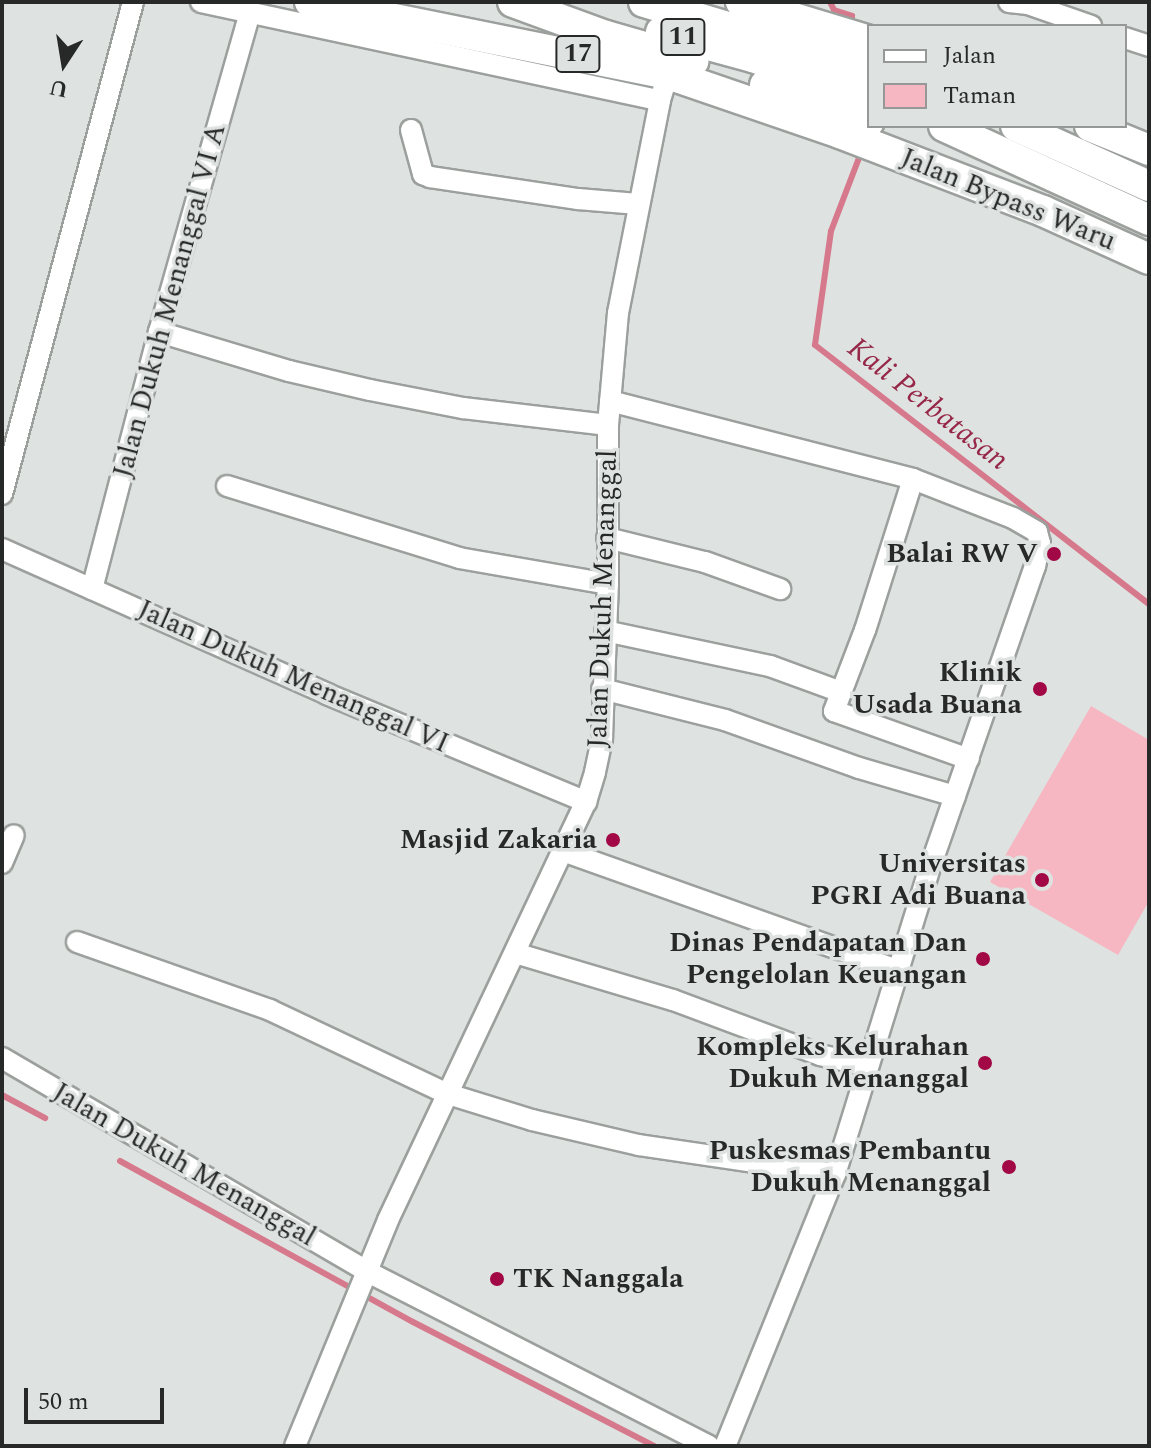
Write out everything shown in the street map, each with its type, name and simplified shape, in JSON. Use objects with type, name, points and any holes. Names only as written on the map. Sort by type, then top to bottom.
[{"type":"highway","name":"17","points":[[310,2],[664,87],[847,107]]},
{"type":"highway","points":[[516,2],[847,107]]},
{"type":"highway","name":"11","points":[[644,2],[830,42],[867,68]]},
{"type":"highway","points":[[741,2],[830,42],[867,41]]},
{"type":"highway","name":"Jalan Bypass Waru","points":[[847,107],[867,122]]},
{"type":"highway","points":[[948,128],[1149,220]]},
{"type":"highway","points":[[1021,128],[1144,182]]},
{"type":"highway","points":[[1095,128],[1149,150]]},
{"type":"highway","name":"Jalan Bypass Waru","points":[[881,132],[970,168],[1043,211],[1149,259]]},
{"type":"street","points":[[2,494],[133,2]]},
{"type":"street","points":[[201,2],[664,87]]},
{"type":"street","points":[[1009,2],[1028,4],[1085,24]]},
{"type":"street","name":"Jalan Dukuh Menanggal VI A","points":[[92,589],[159,332],[257,14]]},
{"type":"street","points":[[1127,39],[1149,46]]},
{"type":"street","name":"Jalan Dukuh Menanggal","points":[[362,1279],[515,953],[568,853],[586,802],[602,738],[608,584],[608,425],[618,313],[664,87]]},
{"type":"street","points":[[411,130],[423,174],[430,177],[578,199],[638,204]]},
{"type":"street","points":[[159,332],[289,371],[370,390],[463,408],[608,425]]},
{"type":"street","points":[[610,401],[913,479],[1013,518],[1037,532],[1040,543],[955,796],[835,1174],[725,1446]]},
{"type":"street","points":[[913,479],[865,630],[834,711],[969,759]]},
{"type":"street","points":[[227,486],[459,558],[608,584]]},
{"type":"street","points":[[607,538],[696,559],[780,589]]},
{"type":"street","name":"Jalan Dukuh Menanggal VI","points":[[2,549],[313,688],[586,802]]},
{"type":"street","points":[[605,631],[755,662],[841,692]]},
{"type":"street","points":[[602,689],[725,720],[859,768],[955,796]]},
{"type":"street","points":[[2,863],[14,835]]},
{"type":"street","points":[[568,853],[900,971]]},
{"type":"street","points":[[77,942],[270,1010],[448,1094],[590,1136],[835,1174]]},
{"type":"street","points":[[515,953],[673,1000],[820,1055],[868,1066]]},
{"type":"street","name":"Jalan Dukuh Menanggal","points":[[2,1058],[362,1279],[709,1446]]},
{"type":"street","points":[[295,1446],[362,1279]]},
{"type":"green space","points":[[1091,706],[1149,740],[1149,901],[1118,955],[990,882]]},
{"type":"waterway","name":"Kali Perbatasan","points":[[830,2],[834,10],[852,16],[852,27]]},
{"type":"waterway","name":"Kali Perbatasan","points":[[862,150],[831,231],[815,345],[1149,604]]},
{"type":"waterway","points":[[2,1095],[45,1118]]},
{"type":"waterway","points":[[120,1161],[413,1322],[654,1446]]},
{"type":"place","name":"Balai RW V","points":[[1054,554]]},
{"type":"place","name":"Klinik Usada Buana","points":[[1040,689]]},
{"type":"place","name":"Masjid Zakaria","points":[[613,840]]},
{"type":"place","name":"Universitas PGRI Adi Buana","points":[[1042,880]]},
{"type":"place","name":"Dinas Pendapatan Dan Pengelolan Keuangan","points":[[983,959]]},
{"type":"place","name":"Kompleks Kelurahan Dukuh Menanggal","points":[[985,1063]]},
{"type":"place","name":"Puskesmas Pembantu Dukuh Menanggal","points":[[1009,1167]]},
{"type":"place","name":"TK Nanggala","points":[[497,1279]]}]
